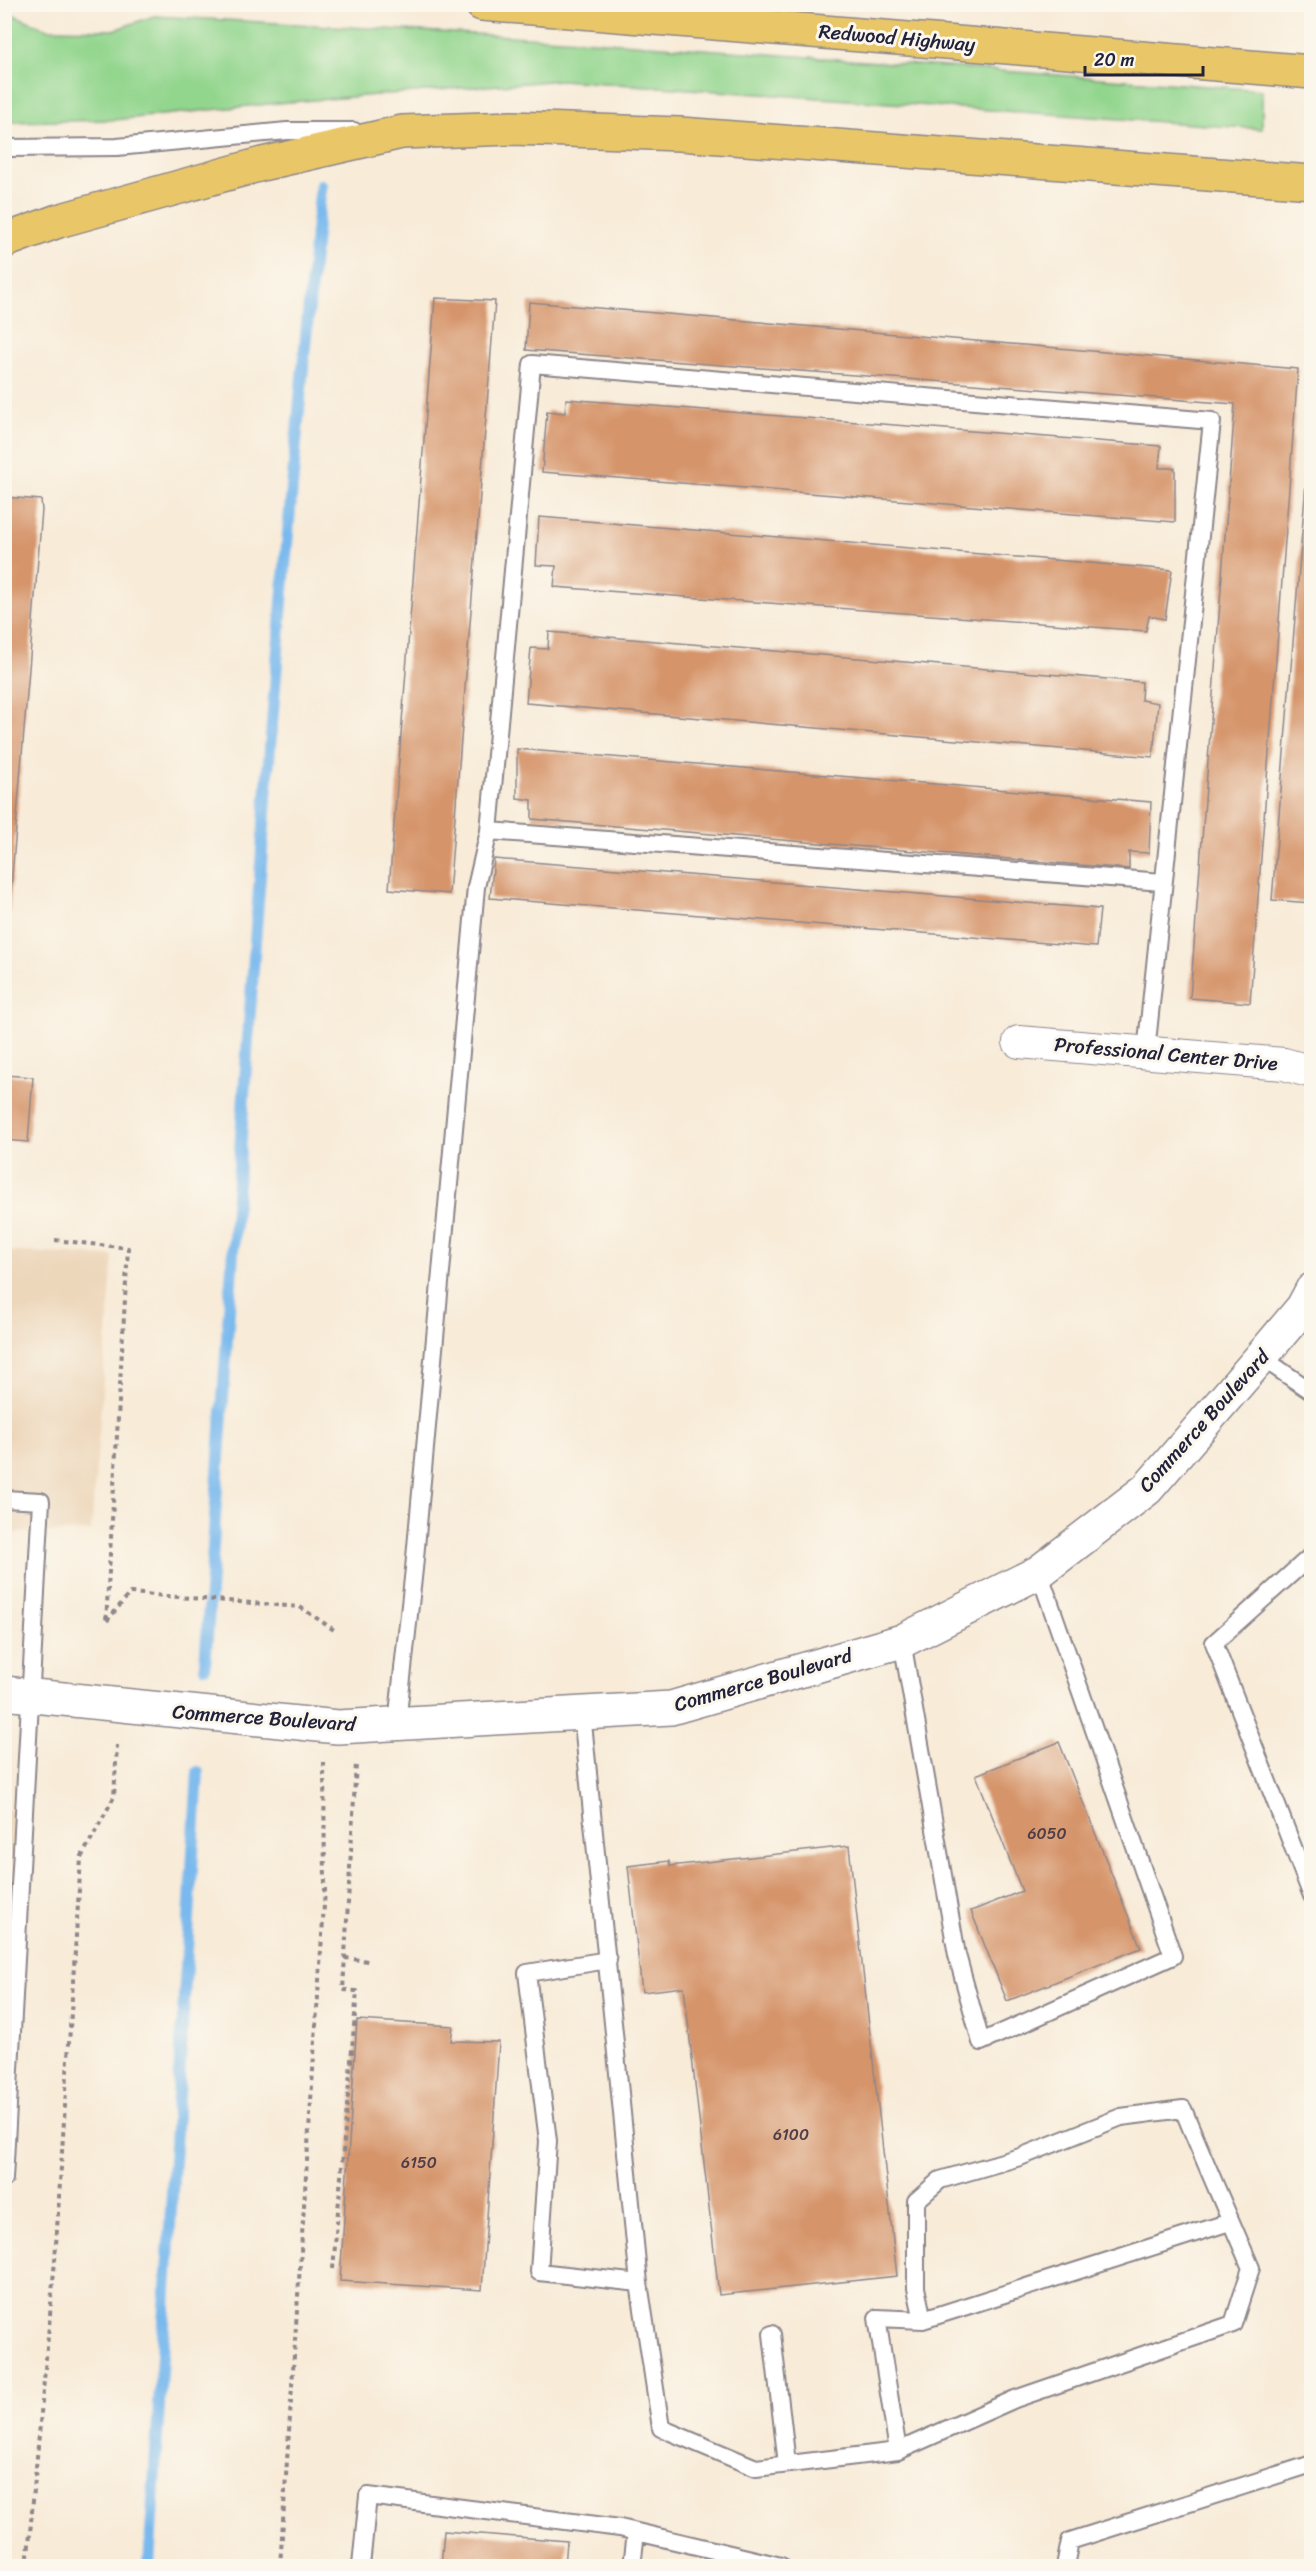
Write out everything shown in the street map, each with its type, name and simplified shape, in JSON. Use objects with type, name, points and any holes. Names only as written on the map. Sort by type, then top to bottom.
[{"type":"highway","name":"Redwood Highway","points":[[482,4],[1311,72]]},
{"type":"highway","points":[[4,242],[58,221],[186,185],[262,164],[402,132],[512,128],[680,134],[1311,182]]},
{"type":"street","name":"Professional Center Drive","points":[[1019,1042],[1284,1064],[1311,1072]]},
{"type":"street","name":"Commerce Boulevard","points":[[17,1695],[338,1727],[671,1708],[902,1641],[1039,1572],[1147,1489],[1303,1307],[1311,1290]]},
{"type":"lane","points":[[4,148],[117,147],[287,131],[402,132]]},
{"type":"lane","points":[[397,1724],[415,1557],[476,887],[489,831],[532,364],[1212,421],[1146,1052]]},
{"type":"lane","points":[[489,831],[1163,882]]},
{"type":"lane","points":[[1261,1357],[1311,1392]]},
{"type":"lane","points":[[4,1499],[41,1502],[17,1695],[4,2179]]},
{"type":"lane","points":[[1311,1555],[1214,1643],[1311,1896]]},
{"type":"lane","points":[[902,1641],[957,1955],[981,2042],[1173,1956],[1039,1572]]},
{"type":"lane","points":[[582,1713],[639,2283],[661,2428],[756,2468],[898,2451],[1015,2399],[1233,2324],[1251,2268],[1183,2109],[1121,2117],[1020,2157],[940,2180],[916,2201],[916,2288],[923,2320]]},
{"type":"lane","points":[[608,1960],[527,1973],[548,2141],[539,2272],[639,2283]]},
{"type":"lane","points":[[898,2451],[877,2318],[923,2320],[992,2300],[1230,2222]]},
{"type":"lane","points":[[772,2334],[787,2464]]},
{"type":"lane","points":[[1065,2566],[1070,2541],[1311,2464]]},
{"type":"lane","points":[[361,2566],[368,2496],[620,2528],[780,2566]]},
{"type":"lane","points":[[632,2566],[636,2532]]},
{"type":"path","points":[[54,1240],[128,1248],[106,1622],[130,1593],[300,1607],[337,1632]]},
{"type":"path","points":[[27,2566],[55,2260],[81,1858],[114,1797],[117,1745]]},
{"type":"path","points":[[279,2566],[325,1890],[324,1761]]},
{"type":"path","points":[[333,2269],[357,1991],[343,1990],[356,1763]]},
{"type":"path","points":[[345,1958],[368,1961]]},
{"type":"shaded area","points":[[4,1251],[113,1256],[91,1531],[5,1533]]},
{"type":"shaded area","points":[[4,1810],[14,1810],[5,1968]]},
{"type":"green space","points":[[4,11],[47,29],[114,30],[154,16],[579,40],[1262,90],[1262,129],[561,80],[278,103],[114,120],[5,122]]},
{"type":"building","points":[[435,298],[495,301],[449,894],[389,889]]},
{"type":"building","points":[[529,302],[1298,369],[1250,1003],[1190,998],[1235,404],[526,350]]},
{"type":"building","points":[[566,399],[1161,446],[1159,468],[1175,468],[1175,522],[542,472],[547,411],[565,413]]},
{"type":"building","points":[[1310,434],[1312,434],[1312,903],[1272,900]]},
{"type":"building","points":[[4,497],[41,500],[42,510],[6,950]]},
{"type":"building","points":[[539,517],[1172,570],[1165,619],[1149,616],[1146,631],[554,587],[556,566],[536,565]]},
{"type":"building","points":[[549,632],[1142,682],[1141,700],[1158,703],[1153,757],[526,703],[531,648],[548,649]]},
{"type":"building","points":[[517,749],[1151,802],[1149,853],[1129,852],[1129,869],[532,819],[532,800],[517,798]]},
{"type":"building","points":[[494,859],[1100,909],[1096,947],[490,898]]},
{"type":"building","points":[[4,1075],[33,1077],[28,1142],[4,1140]]},
{"type":"building","points":[[1059,1742],[1141,1948],[1007,2001],[971,1911],[1022,1891],[976,1775]]},
{"type":"building","points":[[849,1846],[897,2276],[719,2295],[684,1987],[642,1992],[628,1866],[669,1861],[670,1866]]},
{"type":"building","points":[[357,2020],[453,2026],[451,2041],[499,2042],[482,2290],[340,2281]]},
{"type":"building","points":[[444,2531],[567,2541],[565,2566],[441,2566]]},
{"type":"waterway","points":[[205,1667],[271,740],[321,185]]},
{"type":"waterway","points":[[149,2566],[198,1772]]}]
